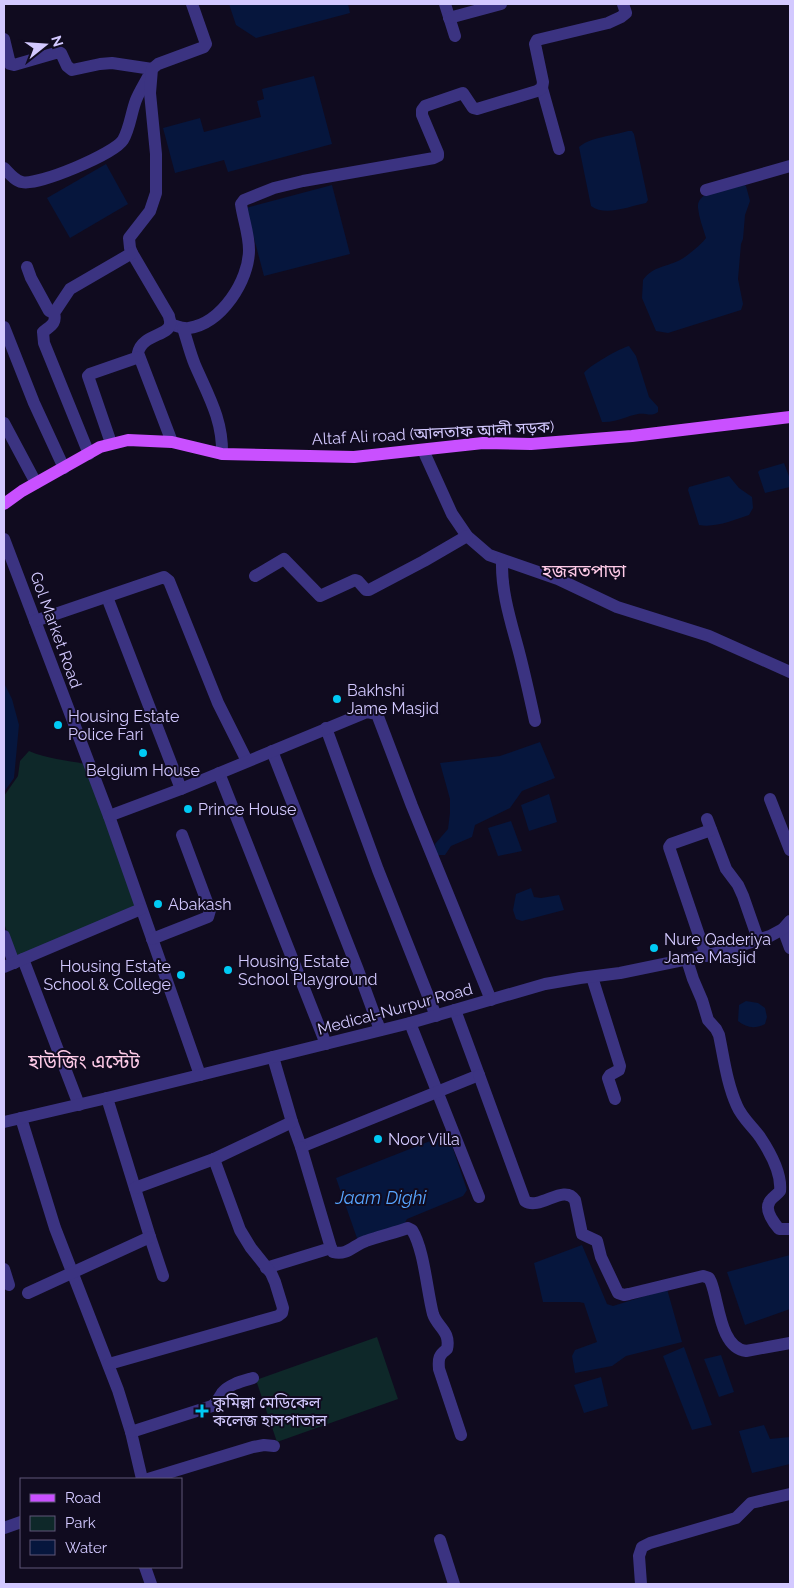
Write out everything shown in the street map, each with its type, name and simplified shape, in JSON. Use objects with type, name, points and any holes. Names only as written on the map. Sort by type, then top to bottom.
[{"type":"main road","name":"Altaf Ali road (আলতাফ আলী সড়ক)","points":[[4,504],[36,483],[89,454],[112,443],[128,440],[172,442],[222,454],[354,457],[483,443],[530,444],[632,436],[790,417]]},
{"type":"street","points":[[4,168],[12,177],[22,182],[41,181],[73,169],[114,149],[122,141],[136,101],[152,70],[158,64],[204,47],[206,44],[192,4]]},
{"type":"street","points":[[445,4],[456,36]]},
{"type":"street","points":[[449,18],[501,4]]},
{"type":"street","points":[[559,149],[542,88],[543,82],[535,44],[537,40],[614,21],[626,13],[623,4]]},
{"type":"street","points":[[4,38],[8,60],[10,64],[14,65],[59,52],[68,68],[72,70],[112,63],[152,70]]},
{"type":"street","points":[[152,70],[150,93],[156,154],[156,193],[150,211],[129,238],[130,248],[169,316],[177,326],[195,364],[215,409],[222,436],[222,454]]},
{"type":"street","points":[[172,442],[139,357],[139,348],[142,343],[168,329],[177,326],[195,326],[211,319],[222,310],[232,297],[247,271],[249,250],[241,204],[244,200],[274,188],[303,181],[434,158],[438,156],[438,153],[422,115],[422,110],[425,106],[463,93],[474,108],[477,109],[542,88]]},
{"type":"street","points":[[706,190],[790,166]]},
{"type":"street","points":[[89,454],[44,343],[43,332],[54,324],[54,313],[70,289],[132,252]]},
{"type":"street","points":[[27,267],[49,311],[54,313]]},
{"type":"street","points":[[4,327],[34,403],[64,468]]},
{"type":"street","points":[[112,443],[88,376],[139,357]]},
{"type":"street","points":[[4,423],[36,483]]},
{"type":"street","points":[[423,450],[444,498],[467,536],[489,555],[558,579],[617,607],[709,636],[790,672]]},
{"type":"street","points":[[255,576],[284,559],[320,596],[355,580],[366,590],[369,590],[424,562],[467,536]]},
{"type":"street","name":"Gol Market Road","points":[[4,539],[108,816],[200,1075]]},
{"type":"street","points":[[502,560],[502,577],[510,621],[535,721]]},
{"type":"street","points":[[35,621],[164,577],[169,581],[218,703],[247,761]]},
{"type":"street","points":[[107,597],[181,789]]},
{"type":"street","points":[[108,816],[181,789],[367,712],[377,714],[412,806],[491,1000]]},
{"type":"street","points":[[326,728],[378,870],[436,1016]]},
{"type":"street","points":[[272,751],[380,1030]]},
{"type":"street","points":[[220,773],[326,1044]]},
{"type":"street","points":[[770,799],[790,850]]},
{"type":"street","points":[[706,956],[669,847],[671,844],[709,824],[726,869],[738,885],[743,896],[758,939]]},
{"type":"street","points":[[152,939],[208,917],[210,910],[182,835]]},
{"type":"street","points":[[13,963],[141,909]]},
{"type":"street","points":[[787,925],[790,948]]},
{"type":"street","name":"Medical-Nurpur Road","points":[[4,1122],[410,1023],[545,984],[620,973],[706,956],[770,936],[787,925]]},
{"type":"street","points":[[4,936],[13,963],[79,1105]]},
{"type":"street","points":[[687,960],[692,979],[702,1000],[708,1020],[719,1035],[731,1089],[738,1109],[760,1138],[775,1166],[780,1181],[780,1191],[768,1204],[768,1210],[779,1229],[790,1229]]},
{"type":"street","points":[[592,977],[620,1066],[619,1070],[608,1078],[615,1099]]},
{"type":"street","points":[[455,1010],[525,1201],[533,1204],[569,1194],[573,1197],[582,1234],[596,1241],[603,1263],[618,1293],[624,1295],[703,1276],[709,1278],[711,1282],[725,1331],[734,1347],[746,1351],[790,1343]]},
{"type":"street","points":[[410,1023],[479,1197]]},
{"type":"street","points":[[273,1057],[333,1252],[340,1254],[353,1249],[363,1242],[408,1228],[412,1230],[418,1246],[434,1316],[445,1332],[448,1344],[448,1349],[440,1354],[438,1359],[439,1368],[461,1435]]},
{"type":"street","points":[[302,1148],[479,1074]]},
{"type":"street","points":[[108,1098],[163,1276]]},
{"type":"street","points":[[21,1118],[55,1228],[109,1364],[131,1432],[142,1478]]},
{"type":"street","points":[[135,1188],[214,1158],[292,1122]]},
{"type":"street","points":[[109,1364],[278,1316],[282,1313],[283,1308],[275,1282],[240,1230],[214,1158]]},
{"type":"street","points":[[28,1293],[150,1237]]},
{"type":"street","points":[[266,1268],[331,1248]]},
{"type":"street","points":[[4,1269],[9,1285]]},
{"type":"street","points":[[131,1432],[212,1406],[219,1400],[223,1392],[233,1385],[253,1378]]},
{"type":"street","points":[[151,1478],[253,1447],[274,1446]]},
{"type":"street","points":[[641,1584],[639,1556],[642,1547],[736,1518],[751,1503],[790,1494]]},
{"type":"street","points":[[4,1528],[20,1522]]},
{"type":"street","points":[[440,1540],[454,1584]]},
{"type":"street","points":[[145,1568],[151,1584]]},
{"type":"green space","points":[[29,751],[50,758],[85,764],[138,908],[16,958],[4,923],[4,796],[18,776],[20,761]]},
{"type":"green space","points":[[377,1337],[398,1399],[277,1442],[256,1380]]},
{"type":"water","points":[[229,4],[348,4],[350,13],[256,38],[236,25]]},
{"type":"water","points":[[314,76],[332,144],[228,172],[224,160],[175,173],[163,128],[200,118],[204,132],[261,117],[257,101],[264,99],[262,89]]},
{"type":"water","points":[[632,131],[634,134],[648,200],[646,203],[618,210],[603,211],[597,209],[591,206],[579,147],[595,139]]},
{"type":"water","points":[[106,164],[128,204],[70,238],[47,198]]},
{"type":"water","points":[[743,184],[746,186],[750,201],[745,215],[738,279],[743,304],[741,310],[668,333],[656,331],[642,298],[643,280],[650,272],[684,257],[706,238],[698,208],[702,197],[715,190]]},
{"type":"water","points":[[332,185],[350,254],[264,276],[246,208]]},
{"type":"water","points":[[629,346],[636,356],[649,397],[658,407],[658,412],[651,415],[638,414],[602,422],[584,373],[605,358]]},
{"type":"water","points":[[784,463],[790,479],[790,487],[765,493],[758,472]]},
{"type":"water","points":[[729,476],[739,488],[752,497],[753,508],[749,515],[718,524],[699,525],[688,490],[689,487]]},
{"type":"water","points":[[4,683],[12,699],[19,725],[14,778],[4,792]]},
{"type":"water","points":[[540,742],[555,778],[522,791],[510,808],[475,825],[472,837],[451,846],[445,855],[436,855],[435,844],[448,829],[450,813],[450,799],[440,763],[500,756]]},
{"type":"water","points":[[549,794],[557,822],[529,831],[521,805]]},
{"type":"water","points":[[511,821],[522,851],[498,856],[488,828]]},
{"type":"water","points":[[531,888],[534,897],[541,898],[559,895],[564,910],[522,921],[516,919],[513,910],[516,894]]},
{"type":"water","points":[[746,1001],[758,1003],[765,1008],[767,1017],[765,1024],[751,1027],[738,1021],[739,1005]]},
{"type":"water","name":"Jaam Dighi","points":[[448,1134],[467,1190],[463,1196],[407,1219],[403,1226],[358,1241],[336,1178]]},
{"type":"water","points":[[582,1245],[607,1304],[613,1306],[667,1289],[682,1342],[626,1356],[612,1366],[575,1373],[572,1356],[575,1350],[597,1342],[584,1303],[543,1302],[534,1263]]},
{"type":"water","points":[[790,1255],[790,1309],[745,1325],[727,1272]]},
{"type":"water","points":[[684,1347],[712,1425],[692,1430],[663,1356]]},
{"type":"water","points":[[721,1355],[734,1392],[719,1397],[704,1359]]},
{"type":"water","points":[[601,1377],[608,1406],[584,1413],[574,1385]]},
{"type":"water","points":[[764,1425],[770,1439],[790,1437],[790,1464],[752,1473],[739,1431]]},
{"type":"place","name":"Bakhshi Jame Masjid","points":[[337,699]]},
{"type":"place","name":"Housing Estate Police Fari","points":[[58,725]]},
{"type":"place","name":"Belgium House","points":[[143,753]]},
{"type":"place","name":"Prince House","points":[[188,809]]},
{"type":"place","name":"Abakash","points":[[158,904]]},
{"type":"place","name":"Nure Qaderiya Jame Masjid","points":[[654,948]]},
{"type":"place","name":"Housing Estate School Playground","points":[[228,970]]},
{"type":"place","name":"Housing Estate School & College","points":[[181,975]]},
{"type":"place","name":"Noor Villa","points":[[378,1139]]},
{"type":"place","name":"কুমিল্লা মেডিকেল কলেজ হাসপাতাল","points":[[202,1411]]},
{"type":"district","name":"হজরতপাড়া","points":[[584,570]]},
{"type":"district","name":"হাউজিং এস্টেট","points":[[84,1061]]}]
